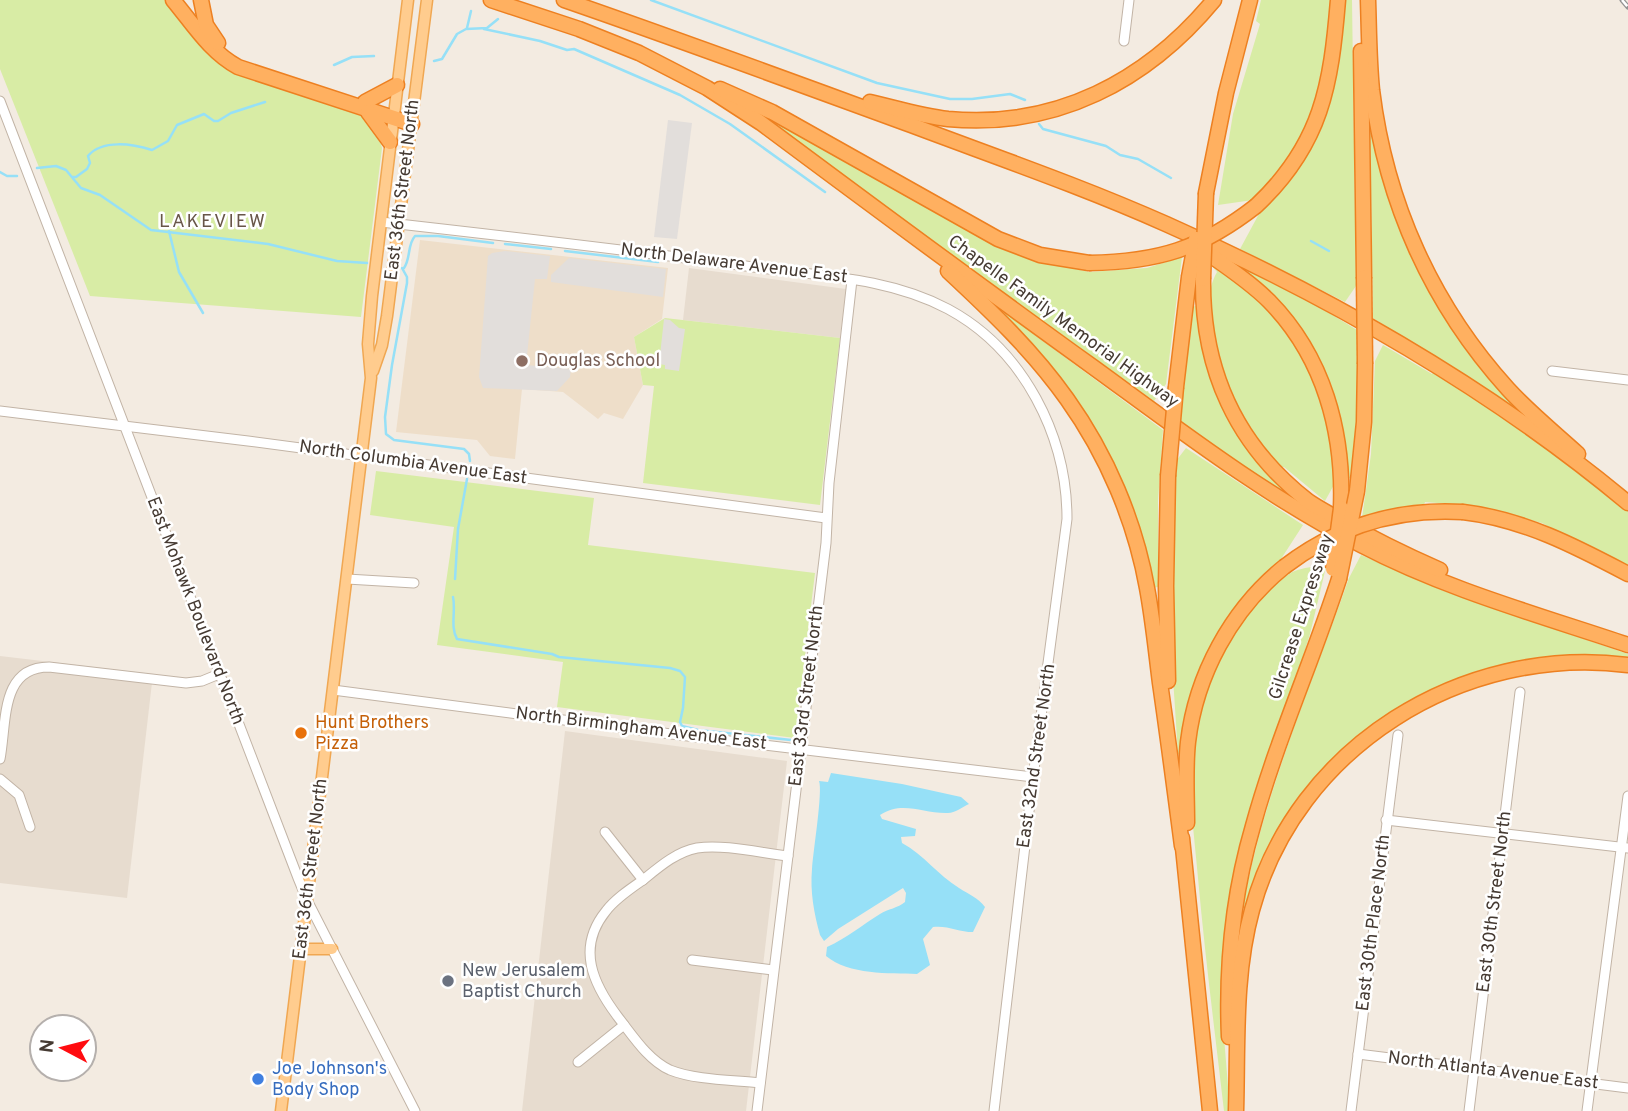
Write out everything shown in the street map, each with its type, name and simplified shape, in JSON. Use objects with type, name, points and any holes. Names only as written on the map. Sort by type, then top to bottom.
[{"type":"highway","points":[[173,0],[210,46],[230,63],[412,121]]},
{"type":"highway","points":[[201,0],[210,33],[232,55],[366,106],[390,142]]},
{"type":"highway","name":"Chapelle Family Memorial Highway","points":[[491,0],[579,29],[639,53],[708,88],[750,116],[1180,432],[1293,508],[1408,567],[1628,645]]},
{"type":"highway","points":[[564,0],[1079,188],[1164,223],[1275,275],[1386,336],[1536,433],[1628,501]]},
{"type":"highway","points":[[804,86],[942,118],[992,119],[1036,113],[1083,99],[1134,74],[1185,33],[1214,0]]},
{"type":"highway","points":[[1210,1111],[1173,755],[1167,650],[1168,476],[1184,306],[1226,93],[1250,0]]},
{"type":"highway","points":[[639,53],[772,111],[998,239],[1040,256],[1088,263],[1130,262],[1183,249],[1218,234],[1270,193],[1297,158],[1319,116],[1330,78],[1338,0]]},
{"type":"highway","name":"Gilcrease Expressway","points":[[1236,1111],[1230,1056],[1228,998],[1238,890],[1261,799],[1326,618],[1357,491],[1364,422],[1365,364],[1360,0]]},
{"type":"highway","points":[[1368,0],[1372,88],[1382,152],[1401,214],[1427,273],[1464,334],[1510,391],[1628,501]]},
{"type":"highway","points":[[366,106],[397,85]]},
{"type":"highway","points":[[1206,193],[1202,299],[1212,361],[1220,388],[1253,446],[1276,472],[1310,502],[1373,539],[1524,610]]},
{"type":"highway","points":[[1164,223],[1255,288],[1291,327],[1314,365],[1331,409],[1338,440],[1342,483],[1335,578]]},
{"type":"highway","points":[[904,229],[1035,356],[1069,400],[1119,492],[1138,547],[1147,589],[1182,846]]},
{"type":"highway","points":[[1187,895],[1187,756],[1197,698],[1209,665],[1231,626],[1251,598],[1298,556],[1335,536],[1380,519],[1426,511],[1463,512],[1533,528],[1628,574]]},
{"type":"highway","points":[[1236,1111],[1241,967],[1252,910],[1275,851],[1321,782],[1347,754],[1387,722],[1427,698],[1466,682],[1513,668],[1547,664],[1579,662],[1628,665]]},
{"type":"main road","name":"East 36th Street North","points":[[281,1111],[371,377],[368,344],[370,318],[407,2]]},
{"type":"main road","name":"East 36th Street North","points":[[371,377],[382,345],[426,5]]},
{"type":"main road","points":[[301,949],[332,949]]},
{"type":"street","points":[[1124,41],[1129,0]]},
{"type":"street","name":"East Mohawk Boulevard North","points":[[0,101],[307,900],[415,1111]]},
{"type":"street","name":"North Delaware Avenue East","points":[[381,222],[875,282],[906,290],[965,320],[1005,355],[1040,405]]},
{"type":"street","name":"East 33rd Street North","points":[[757,1111],[826,543],[826,518],[852,280]]},
{"type":"street","points":[[1552,371],[1628,380]]},
{"type":"street","name":"East 32nd Street North","points":[[994,1111],[1033,777],[1067,519],[1062,464],[1040,405]]},
{"type":"street","name":"North Columbia Avenue East","points":[[0,411],[362,455],[826,518]]},
{"type":"street","points":[[347,579],[414,583]]},
{"type":"street","points":[[0,759],[2,710],[6,691],[18,676],[32,669],[48,667],[186,684],[219,674]]},
{"type":"street","name":"North Birmingham Avenue East","points":[[333,690],[1033,777]]},
{"type":"street","name":"East 30th Street North","points":[[1469,1111],[1520,692]]},
{"type":"street","name":"East 30th Place North","points":[[1351,1111],[1398,735]]},
{"type":"street","points":[[0,779],[19,796],[30,827]]},
{"type":"street","points":[[1587,1111],[1625,848],[1628,796]]},
{"type":"street","points":[[1386,820],[1625,848]]},
{"type":"street","points":[[605,832],[643,880]]},
{"type":"street","points":[[760,1083],[684,1073],[669,1069],[653,1058],[624,1025],[597,986],[591,967],[592,943],[597,925],[606,911],[678,854],[713,847],[788,856]]},
{"type":"street","points":[[692,960],[773,970]]},
{"type":"street","points":[[578,1062],[624,1025]]},
{"type":"street","name":"North Atlanta Avenue East","points":[[1358,1054],[1628,1088]]},
{"type":"shaded area","points":[[668,120],[692,123],[677,239],[654,237]]},
{"type":"shaded area","name":"Douglas School","points":[[420,240],[668,268],[662,319],[634,337],[643,385],[623,419],[604,413],[598,419],[563,392],[522,389],[515,459],[490,456],[477,440],[396,432]]},
{"type":"shaded area","points":[[505,251],[550,256],[547,279],[535,279],[526,365],[571,369],[570,377],[557,391],[483,388],[479,377],[488,256]]},
{"type":"shaded area","points":[[569,258],[666,269],[663,297],[551,282],[551,275]]},
{"type":"shaded area","points":[[689,268],[846,289],[840,338],[683,320]]},
{"type":"shaded area","points":[[664,319],[685,329],[679,371],[665,369],[665,365],[659,364]]},
{"type":"shaded area","points":[[0,656],[153,674],[127,898],[0,883]]},
{"type":"shaded area","points":[[565,731],[787,761],[746,1111],[522,1111]]},
{"type":"green space","points":[[0,0],[167,0],[231,69],[363,116],[378,134],[382,148],[361,317],[90,296],[0,69]]},
{"type":"green space","points":[[1261,0],[1331,0],[1324,75],[1312,117],[1282,170],[1253,200],[1218,205],[1233,114],[1260,24],[1256,21]]},
{"type":"green space","points":[[1342,0],[1352,0],[1356,286],[1345,302],[1240,249],[1260,212],[1298,169],[1323,121],[1337,73]]},
{"type":"green space","points":[[769,116],[1041,261],[1089,272],[1147,268],[1182,257],[1166,384],[1154,401],[766,121]]},
{"type":"green space","points":[[1370,124],[1373,125],[1411,249],[1524,410],[1521,413],[1373,318]]},
{"type":"green space","points":[[1236,262],[1308,300],[1357,330],[1358,400],[1351,478],[1348,478],[1345,444],[1320,365],[1234,266]]},
{"type":"green space","points":[[1212,263],[1282,322],[1307,361],[1330,422],[1335,483],[1325,501],[1284,467],[1279,467],[1234,398],[1215,341],[1210,295],[1217,272]]},
{"type":"green space","points":[[1196,306],[1206,365],[1219,401],[1253,456],[1281,486],[1296,497],[1292,501],[1178,420],[1191,307]]},
{"type":"green space","points":[[1004,312],[1163,430],[1158,501],[1158,587],[1151,588],[1107,457],[1000,315]]},
{"type":"green space","points":[[665,318],[840,338],[820,505],[643,483],[654,386],[643,385],[634,337]]},
{"type":"green space","points":[[1383,345],[1432,374],[1434,371],[1519,428],[1628,511],[1628,569],[1542,523],[1476,506],[1425,502],[1424,505],[1362,518],[1371,454],[1375,361]]},
{"type":"green space","points":[[1186,448],[1303,525],[1281,559],[1244,597],[1214,641],[1182,755],[1178,754],[1171,647],[1172,556],[1176,461]]},
{"type":"green space","points":[[376,471],[594,498],[588,545],[815,573],[795,738],[557,707],[563,662],[437,645],[454,527],[370,515]]},
{"type":"green space","points":[[1361,555],[1444,591],[1628,654],[1628,661],[1456,681],[1326,770],[1248,908],[1243,908],[1275,782],[1349,578]]},
{"type":"green space","points":[[1315,566],[1326,567],[1310,634],[1269,759],[1222,1012],[1230,1111],[1224,1111],[1193,824],[1191,770],[1194,734],[1205,689],[1226,645],[1240,624],[1271,588],[1289,574]]},
{"type":"water","points":[[831,773],[961,797],[969,804],[951,813],[897,808],[880,815],[882,819],[916,829],[915,836],[901,837],[902,843],[985,907],[973,932],[933,927],[923,939],[930,965],[917,974],[858,970],[826,956],[827,947],[905,902],[906,893],[903,888],[838,929],[824,941],[820,935],[813,902],[812,869],[819,809],[819,781],[828,782]]},
{"type":"waterway","points":[[651,0],[877,83],[950,99],[1010,94],[1025,100]]},
{"type":"waterway","points":[[467,28],[471,11]]},
{"type":"waterway","points":[[434,61],[442,59],[457,34],[466,29],[487,28],[498,19]]},
{"type":"waterway","points":[[484,29],[540,41],[567,50],[574,49],[680,95],[730,124],[825,192]]},
{"type":"waterway","points":[[334,65],[352,57],[374,56]]},
{"type":"waterway","points":[[73,177],[87,169],[90,163],[88,156],[101,147],[118,144],[152,150],[168,141],[177,125],[204,114],[218,121],[231,113],[265,102]]},
{"type":"waterway","points":[[1039,124],[1043,129],[1106,146],[1120,155],[1138,159],[1171,178]]},
{"type":"waterway","points":[[37,168],[56,166],[66,170],[81,188],[100,195],[151,230],[268,244],[337,261],[367,263]]},
{"type":"waterway","points":[[0,172],[7,176],[17,176]]},
{"type":"waterway","points":[[169,231],[179,272],[203,313]]},
{"type":"waterway","points":[[404,268],[415,236],[493,243]]},
{"type":"waterway","points":[[1311,241],[1329,251]]},
{"type":"waterway","points":[[505,244],[551,249]]},
{"type":"waterway","points":[[565,251],[658,262]]},
{"type":"waterway","points":[[402,268],[407,283],[392,365],[385,417],[386,434],[394,440],[464,449],[469,454],[470,461]]},
{"type":"waterway","points":[[455,579],[458,529],[467,479]]},
{"type":"waterway","points":[[453,597],[457,639],[559,657],[680,671],[685,677],[680,722],[682,726],[791,740]]},
{"type":"railway","points":[[1622,0],[1628,7]]},
{"type":"place","name":"Douglas School","points":[[522,361]]},
{"type":"place","name":"Hunt Brothers Pizza","points":[[301,733]]},
{"type":"place","name":"New Jerusalem Baptist Church","points":[[448,981]]},
{"type":"place","name":"Joe Johnson's Body Shop","points":[[258,1079]]},
{"type":"district","name":"LAKEVIEW","points":[[213,222]]}]
